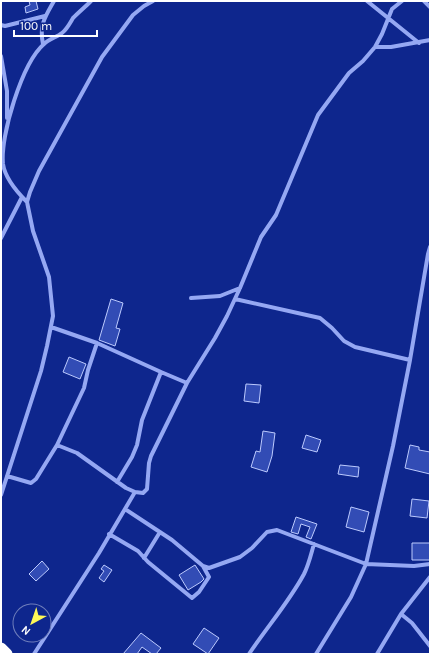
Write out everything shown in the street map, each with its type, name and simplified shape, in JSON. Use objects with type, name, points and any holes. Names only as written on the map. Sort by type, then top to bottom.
[{"type":"highway","points":[[1,648],[7,654]]},
{"type":"street","points":[[44,44],[42,26],[45,16],[54,1]]},
{"type":"street","points":[[7,125],[31,60],[44,44],[63,32],[74,18],[91,1]]},
{"type":"street","points":[[1,495],[42,365],[53,316],[49,277],[33,231],[27,202],[30,192],[39,171],[102,57],[133,15],[144,6],[154,1]]},
{"type":"street","points":[[367,1],[419,42]]},
{"type":"street","points":[[57,444],[77,453],[126,488],[135,492],[143,493],[147,489],[151,456],[187,383],[216,338],[236,298],[260,237],[276,215],[318,115],[350,73],[363,61],[375,46],[389,19],[392,9],[402,1]]},
{"type":"street","points":[[424,1],[430,7]]},
{"type":"street","points":[[1,25],[5,26],[45,16]]},
{"type":"street","points":[[375,46],[385,48],[430,40]]},
{"type":"street","points":[[1,56],[7,91],[7,125],[3,149],[4,165],[7,175],[27,202]]},
{"type":"street","points":[[1,127],[7,125]]},
{"type":"street","points":[[1,238],[22,197]]},
{"type":"street","points":[[316,654],[351,597],[366,564],[393,446],[430,247]]},
{"type":"street","points":[[191,298],[220,296],[240,288]]},
{"type":"street","points":[[236,298],[320,318],[344,341],[355,347],[410,360]]},
{"type":"street","points":[[51,327],[97,343],[187,383]]},
{"type":"street","points":[[8,476],[28,482],[34,482],[57,444],[84,388],[97,343]]},
{"type":"street","points":[[117,482],[132,457],[137,445],[142,420],[161,372]]},
{"type":"street","points":[[34,654],[135,492]]},
{"type":"street","points":[[109,534],[138,551],[144,558],[192,598],[199,592],[209,576],[203,566],[172,540],[125,509]]},
{"type":"street","points":[[203,566],[209,568],[240,558],[267,532],[277,530],[366,564],[414,566],[430,564]]},
{"type":"street","points":[[144,558],[160,532]]},
{"type":"street","points":[[249,654],[304,573],[309,563],[314,544]]},
{"type":"street","points":[[377,654],[401,614],[430,577]]},
{"type":"street","points":[[401,614],[412,623],[430,646]]},
{"type":"building","points":[[29,1],[36,1],[38,9],[26,13],[25,7],[30,5]]},
{"type":"building","points":[[111,299],[123,303],[116,328],[120,329],[115,346],[99,340]]},
{"type":"building","points":[[69,357],[86,364],[80,379],[63,372]]},
{"type":"building","points":[[246,384],[261,385],[259,403],[244,401]]},
{"type":"building","points":[[263,431],[275,433],[272,456],[267,472],[251,467],[256,451],[260,452]]},
{"type":"building","points":[[306,435],[321,440],[317,452],[302,448]]},
{"type":"building","points":[[410,445],[419,447],[419,450],[430,452],[430,474],[405,468]]},
{"type":"building","points":[[340,465],[359,467],[358,477],[338,474]]},
{"type":"building","points":[[412,499],[429,501],[427,518],[410,516]]},
{"type":"building","points":[[351,507],[369,512],[364,532],[346,527]]},
{"type":"building","points":[[296,517],[317,524],[311,539],[306,537],[310,527],[301,524],[298,534],[291,532]]},
{"type":"building","points":[[412,543],[430,543],[430,560],[412,560]]},
{"type":"building","points":[[42,561],[49,569],[36,581],[29,574]]},
{"type":"building","points":[[104,565],[112,570],[104,582],[99,578],[104,571],[101,569]]},
{"type":"building","points":[[195,565],[204,579],[188,590],[179,575]]},
{"type":"building","points":[[204,628],[219,638],[208,654],[193,644]]},
{"type":"building","points":[[141,633],[161,648],[156,654],[152,654],[142,647],[137,654],[123,654]]}]
